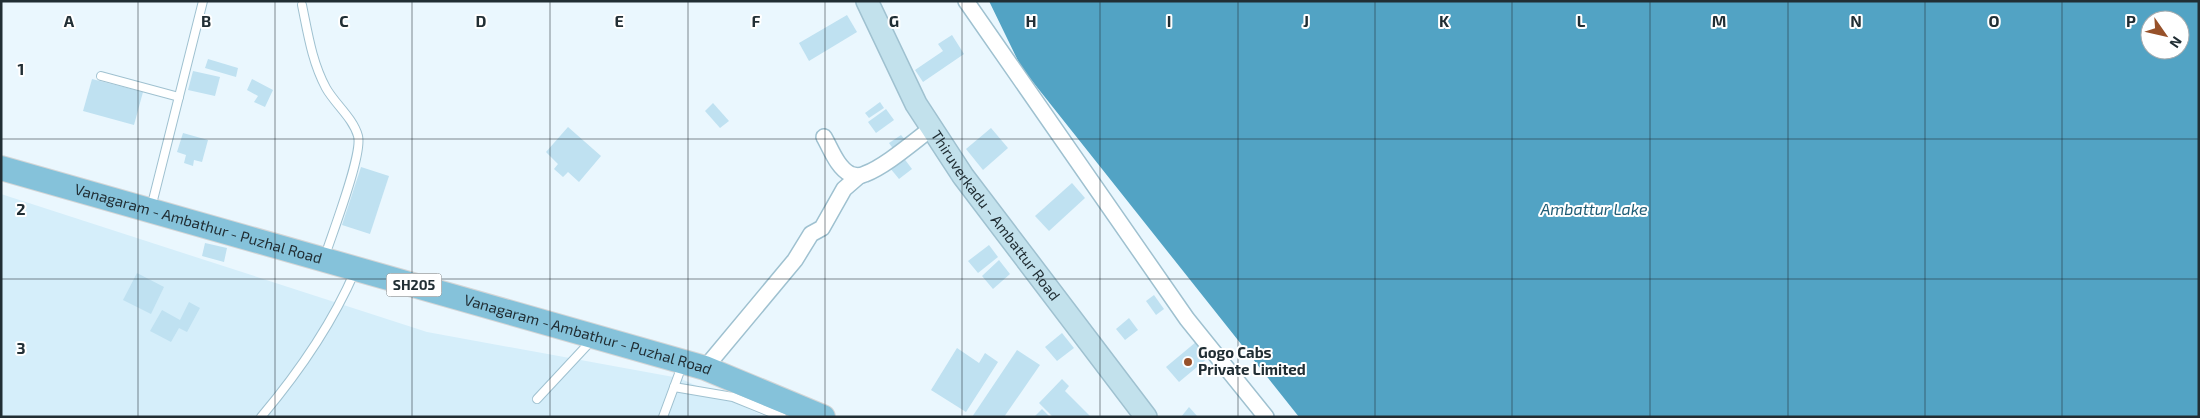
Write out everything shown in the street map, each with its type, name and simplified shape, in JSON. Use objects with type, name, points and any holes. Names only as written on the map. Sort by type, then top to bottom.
[{"type":"main road","name":"Thiruverkadu - Ambattur Road","points":[[867,1],[916,104],[963,176],[1146,417]]},
{"type":"main road","name":"Vanagaram - Ambathur - Puzhal Road","points":[[1,168],[694,365],[822,417]]},
{"type":"street","points":[[966,1],[1187,319],[1266,417]]},
{"type":"street","points":[[824,137],[840,166],[850,174],[859,176],[865,175],[879,166],[932,128]]},
{"type":"street","points":[[694,365],[795,260],[811,234],[822,228],[844,190],[859,176]]},
{"type":"lane","points":[[151,210],[203,1]]},
{"type":"lane","points":[[302,5],[311,55],[327,89],[354,126],[358,137],[358,155],[324,260]]},
{"type":"lane","points":[[102,76],[179,97]]},
{"type":"lane","points":[[261,417],[306,360],[341,303],[356,269]]},
{"type":"lane","points":[[537,400],[595,336]]},
{"type":"lane","points":[[663,417],[674,387],[694,365]]},
{"type":"lane","points":[[674,387],[733,397],[782,417]]},
{"type":"shaded area","points":[[1,194],[427,332],[679,378],[767,417],[1,417]]},
{"type":"water","name":"Ambattur Lake","points":[[989,1],[2199,1],[2199,417],[1299,417],[1021,67]]},
{"type":"building","points":[[847,15],[857,32],[809,61],[799,43]]},
{"type":"building","points":[[952,35],[964,54],[923,82],[915,70],[943,51],[938,44]]},
{"type":"building","points":[[208,59],[238,68],[236,77],[205,68]]},
{"type":"building","points":[[193,71],[220,77],[215,96],[188,90]]},
{"type":"building","points":[[92,79],[143,92],[134,125],[83,111]]},
{"type":"building","points":[[252,79],[273,90],[265,107],[254,102],[258,96],[247,90]]},
{"type":"building","points":[[880,102],[884,108],[869,118],[865,113]]},
{"type":"building","points":[[713,103],[729,121],[720,128],[705,111]]},
{"type":"building","points":[[886,109],[894,120],[876,133],[868,122]]},
{"type":"building","points":[[568,127],[601,156],[579,182],[568,172],[563,177],[554,169],[558,164],[546,152]]},
{"type":"building","points":[[991,128],[1008,148],[983,170],[966,149]]},
{"type":"building","points":[[183,133],[208,140],[202,162],[194,160],[193,166],[184,163],[186,155],[177,152]]},
{"type":"building","points":[[901,135],[906,141],[894,150],[889,143]]},
{"type":"building","points":[[903,157],[912,169],[899,179],[890,168]]},
{"type":"building","points":[[361,167],[389,176],[370,234],[342,225]]},
{"type":"building","points":[[1072,183],[1085,198],[1049,231],[1035,216]]},
{"type":"building","points":[[205,243],[227,248],[224,262],[202,256]]},
{"type":"building","points":[[989,245],[998,257],[978,273],[968,261]]},
{"type":"building","points":[[999,260],[1010,274],[993,289],[982,276]]},
{"type":"building","points":[[137,273],[164,287],[151,314],[123,300]]},
{"type":"building","points":[[1154,295],[1164,309],[1156,315],[1146,301]]},
{"type":"building","points":[[189,302],[200,308],[187,332],[179,328],[171,342],[150,331],[162,310],[180,320]]},
{"type":"building","points":[[1129,318],[1138,330],[1125,340],[1116,329]]},
{"type":"building","points":[[1062,333],[1074,348],[1057,361],[1045,347]]},
{"type":"building","name":"Gogo Cabs Private Limited","points":[[1196,342],[1209,357],[1179,382],[1166,367]]},
{"type":"building","points":[[957,348],[979,363],[985,353],[998,362],[966,412],[931,390]]},
{"type":"building","points":[[1017,350],[1040,365],[1004,417],[972,417]]},
{"type":"building","points":[[1062,379],[1069,386],[1065,391],[1091,417],[1053,417],[1039,403]]},
{"type":"building","points":[[1189,407],[1198,417],[1181,417]]},
{"type":"building","points":[[1042,409],[1050,417],[1034,417]]},
{"type":"place","name":"Gogo Cabs Private Limited","points":[[1188,362]]}]
